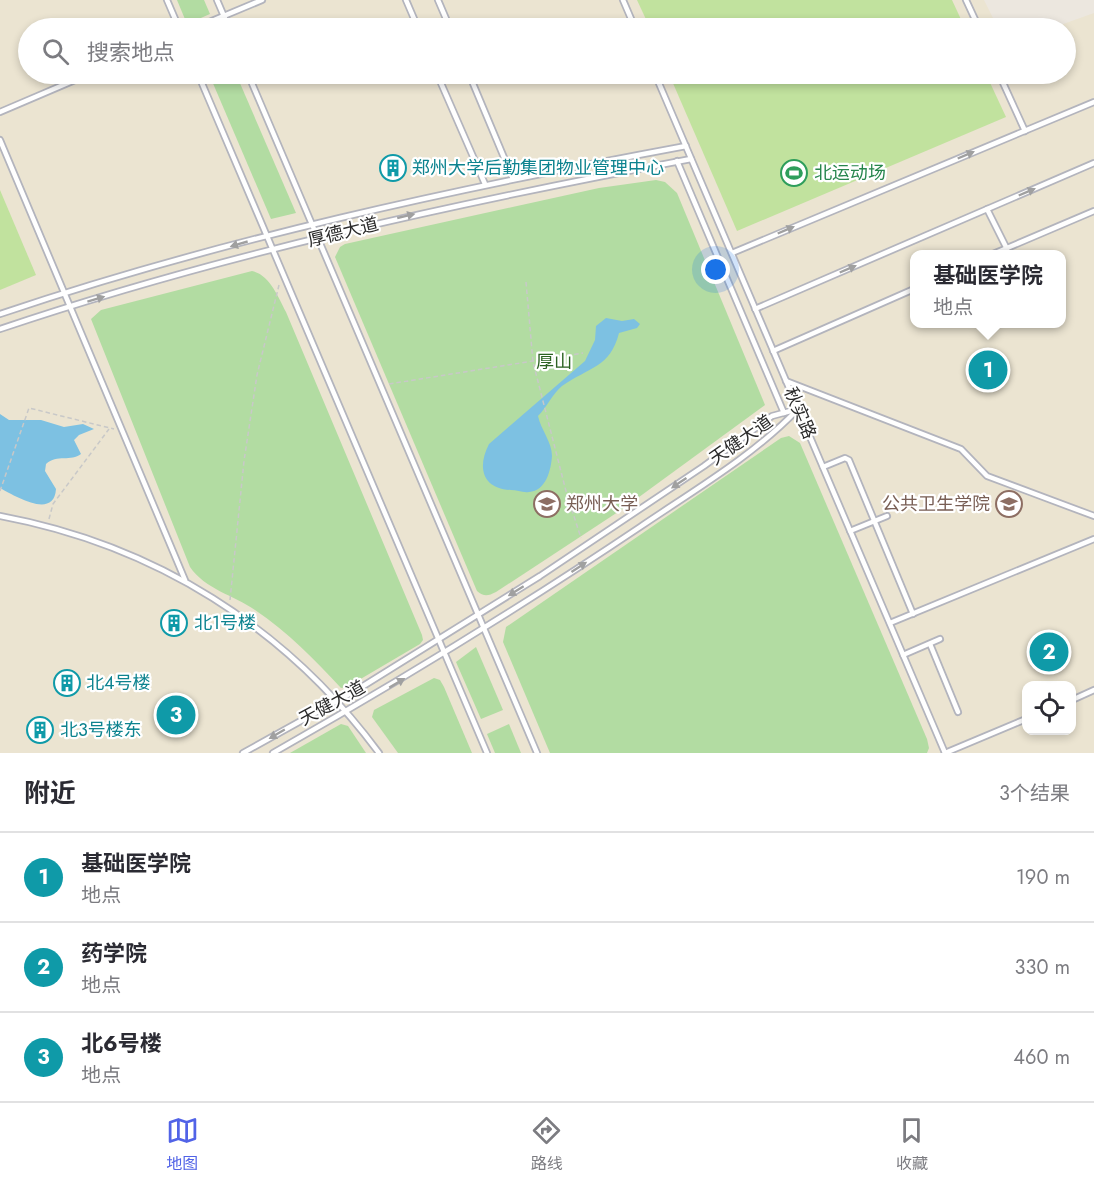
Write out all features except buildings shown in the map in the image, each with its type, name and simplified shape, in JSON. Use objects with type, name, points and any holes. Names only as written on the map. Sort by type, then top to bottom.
[{"type":"lane","points":[[167,0],[175,18]]},
{"type":"lane","points":[[217,0],[224,16]]},
{"type":"lane","points":[[219,18],[262,0]]},
{"type":"lane","points":[[406,0],[414,18]]},
{"type":"lane","points":[[438,0],[446,18]]},
{"type":"lane","points":[[623,0],[631,18]]},
{"type":"lane","points":[[966,0],[974,18]]},
{"type":"lane","points":[[0,112],[66,84]]},
{"type":"lane","points":[[202,84],[487,753]]},
{"type":"lane","points":[[252,84],[537,753]]},
{"type":"lane","points":[[441,84],[485,184]]},
{"type":"lane","points":[[473,84],[513,179]]},
{"type":"lane","name":"秋实路","points":[[659,84],[945,753]]},
{"type":"lane","points":[[1004,84],[1025,130]]},
{"type":"lane","points":[[732,253],[1094,102]]},
{"type":"lane","points":[[0,140],[185,580]]},
{"type":"lane","name":"厚德大道","points":[[0,314],[312,224],[485,184],[686,146]]},
{"type":"lane","name":"厚德大道","points":[[0,329],[318,237],[462,203],[691,159]]},
{"type":"lane","points":[[677,161],[784,412]]},
{"type":"lane","points":[[755,309],[1094,163]]},
{"type":"lane","points":[[987,209],[1007,249],[1094,211]]},
{"type":"lane","points":[[773,351],[910,291]]},
{"type":"lane","points":[[786,380],[961,449],[987,476],[1094,516]]},
{"type":"lane","name":"天健大道","points":[[243,753],[338,701],[439,640],[584,547],[704,466],[772,416],[798,409]]},
{"type":"lane","name":"天健大道","points":[[273,753],[347,712],[484,628],[712,478],[781,427],[798,409]]},
{"type":"lane","points":[[823,467],[845,458],[849,460],[913,614]]},
{"type":"lane","points":[[0,516],[48,526],[112,546],[185,580],[229,607],[285,649],[338,701],[380,753]]},
{"type":"lane","points":[[850,531],[887,516]]},
{"type":"lane","points":[[890,623],[1094,539]]},
{"type":"lane","points":[[903,655],[940,639]]},
{"type":"lane","points":[[930,644],[958,712]]},
{"type":"lane","points":[[1076,697],[1094,690]]},
{"type":"lane","points":[[945,753],[1022,720]]},
{"type":"path","points":[[229,607],[244,460],[258,375],[282,271]]},
{"type":"path","points":[[526,282],[533,362],[567,495],[584,547]]},
{"type":"path","points":[[381,386],[583,353]]},
{"type":"path","points":[[0,491],[28,408],[123,432]]},
{"type":"path","points":[[48,526],[53,504],[110,428]]},
{"type":"shaded area","name":"郑州大学","points":[[0,0],[984,0],[993,18],[18,18],[18,84],[1076,84],[1076,19],[1094,13],[1094,753],[0,753]]},
{"type":"green space","points":[[177,0],[204,0],[210,14],[201,18],[184,18]]},
{"type":"green space","points":[[637,0],[952,0],[960,18],[645,18]]},
{"type":"green space","points":[[213,84],[240,84],[296,213],[271,219]]},
{"type":"green space","name":"北运动场","points":[[673,84],[991,84],[1006,117],[737,231]]},
{"type":"green space","name":"厚山","points":[[656,180],[665,182],[677,193],[765,405],[624,508],[496,592],[484,595],[477,591],[335,257],[340,247],[345,244],[599,188]]},
{"type":"green space","points":[[0,190],[36,275],[0,290]]},
{"type":"green space","points":[[252,271],[269,282],[286,312],[422,635],[423,640],[420,644],[347,687],[341,688],[279,627],[247,605],[203,581],[190,567],[91,319],[101,310]]},
{"type":"green space","points":[[789,436],[800,443],[927,739],[929,748],[927,753],[550,753],[503,642],[506,627],[781,438]]},
{"type":"green space","points":[[476,647],[503,710],[481,719],[456,662]]},
{"type":"green space","points":[[434,678],[440,680],[444,687],[472,753],[398,753],[372,717],[374,710]]},
{"type":"green space","points":[[341,724],[348,726],[366,753],[290,753]]},
{"type":"green space","points":[[509,724],[521,753],[495,753],[487,734]]},
{"type":"water","points":[[606,318],[622,321],[634,319],[640,324],[637,328],[619,333],[615,345],[604,360],[562,386],[538,416],[552,456],[549,473],[543,484],[535,491],[527,492],[494,486],[488,481],[483,468],[489,444],[585,361],[595,340],[596,326]]},
{"type":"water","points":[[0,414],[9,420],[41,420],[64,427],[83,424],[94,429],[79,435],[74,440],[81,454],[73,458],[55,459],[46,464],[45,471],[56,489],[54,498],[49,503],[33,503],[0,488]]},
{"type":"place","name":"郑州大学后勤集团物业管理中心","points":[[393,168]]},
{"type":"place","name":"北运动场","points":[[794,173]]},
{"type":"place","name":"基础医学院","points":[[988,370]]},
{"type":"place","name":"郑州大学","points":[[547,504]]},
{"type":"place","name":"公共卫生学院","points":[[1009,504]]},
{"type":"place","name":"北1号楼","points":[[174,623]]},
{"type":"place","name":"药学院","points":[[1049,652]]},
{"type":"place","name":"北4号楼","points":[[67,683]]},
{"type":"place","name":"北6号楼","points":[[176,715]]},
{"type":"place","name":"北3号楼东","points":[[40,730]]}]
